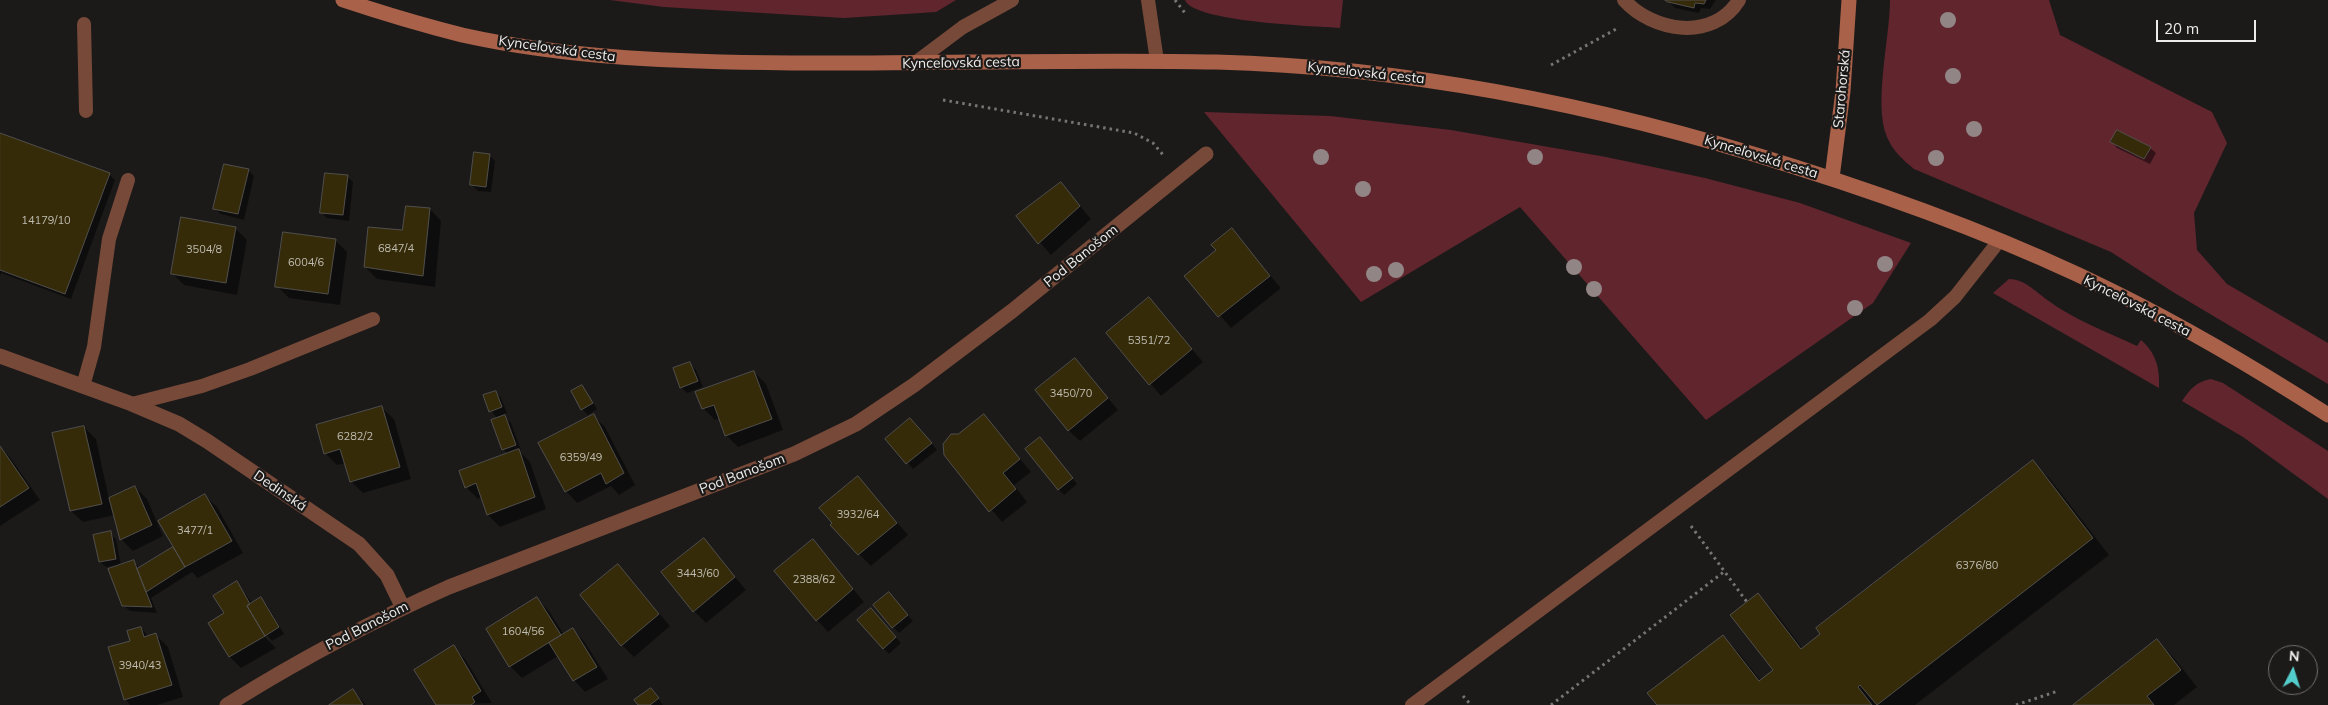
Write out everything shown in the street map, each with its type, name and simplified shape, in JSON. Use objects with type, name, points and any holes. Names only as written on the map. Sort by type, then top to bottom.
[{"type":"street","name":"Kynceľovská cesta","points":[[343,0],[388,15],[465,35],[548,50],[631,59],[704,62],[915,63],[1157,61],[1292,66],[1442,82],[1522,95],[1685,134],[1832,178],[1915,207],[1999,240],[2102,286],[2158,315],[2272,380],[2328,415]]},
{"type":"street","name":"Starohorská","points":[[1832,178],[1844,91],[1849,0]]},
{"type":"street","name":"Pod Banošom","points":[[227,705],[285,669],[402,608],[449,587],[794,454],[856,424],[914,385],[1012,311],[1206,154]]},
{"type":"street","name":"Dedinská","points":[[3,360],[132,404],[179,424],[200,437],[359,544],[387,575],[402,608]]},
{"type":"lane","points":[[915,63],[963,27],[1012,0]]},
{"type":"lane","points":[[1148,0],[1157,61]]},
{"type":"lane","points":[[1624,0],[1647,20],[1683,29],[1710,25],[1736,5],[1739,0]]},
{"type":"lane","points":[[84,24],[86,111]]},
{"type":"lane","points":[[83,386],[94,347],[109,239],[128,180]]},
{"type":"lane","points":[[1412,705],[1930,320],[1955,297],[1999,240]]},
{"type":"lane","points":[[132,404],[210,383],[373,319]]},
{"type":"path","points":[[1175,0],[1185,12]]},
{"type":"path","points":[[1551,65],[1593,40],[1643,16]]},
{"type":"path","points":[[943,100],[1134,133],[1153,143],[1181,174]]},
{"type":"path","points":[[1705,545],[1747,602]]},
{"type":"path","points":[[1551,705],[1725,571]]},
{"type":"path","points":[[2016,705],[2058,691]]},
{"type":"path","points":[[1556,701],[1559,705]]},
{"type":"shaded area","points":[[610,0],[956,0],[936,12],[844,18],[664,7]]},
{"type":"shaded area","points":[[1185,0],[1343,0],[1340,28],[1256,22],[1231,18],[1193,7]]},
{"type":"shaded area","points":[[1890,0],[2049,0],[2060,35],[2212,112],[2227,143],[2194,213],[2197,250],[2227,284],[2328,343],[2328,384],[2173,292],[2111,252],[1914,169],[1906,162],[1889,142],[1883,123],[1883,70]]},
{"type":"shaded area","points":[[1204,112],[1330,116],[1451,130],[1606,157],[1705,178],[1800,203],[1911,243],[1873,303],[1706,420],[1520,207],[1361,302]]},
{"type":"shaded area","points":[[2009,279],[2024,283],[2078,319],[2137,346],[2141,340],[2150,350],[2156,361],[2159,374],[2159,388],[1993,293]]},
{"type":"shaded area","points":[[2211,379],[2223,383],[2328,451],[2328,499],[2243,437],[2182,401],[2194,387],[2201,382]]},
{"type":"building","points":[[1665,0],[1706,0],[1704,4],[1695,3],[1694,8]]},
{"type":"building","points":[[2117,130],[2151,147],[2144,159],[2110,142]]},
{"type":"building","points":[[0,133],[110,173],[65,294],[0,270]]},
{"type":"building","points":[[474,152],[490,154],[486,187],[470,185]]},
{"type":"building","points":[[224,164],[249,169],[238,214],[213,209]]},
{"type":"building","points":[[325,173],[348,175],[343,215],[320,213]]},
{"type":"building","points":[[1061,182],[1080,206],[1038,244],[1016,216]]},
{"type":"building","points":[[406,206],[430,208],[423,276],[364,267],[368,227],[402,230]]},
{"type":"building","points":[[181,217],[236,227],[226,283],[171,274]]},
{"type":"building","points":[[1232,228],[1270,276],[1218,317],[1184,276],[1216,250],[1211,245]]},
{"type":"building","points":[[283,232],[336,239],[328,294],[275,287]]},
{"type":"building","points":[[1149,297],[1192,349],[1149,385],[1106,333]]},
{"type":"building","points":[[1075,358],[1108,398],[1068,431],[1035,390]]},
{"type":"building","points":[[690,362],[698,381],[680,388],[673,368]]},
{"type":"building","points":[[754,371],[772,419],[725,436],[714,405],[702,409],[695,392]]},
{"type":"building","points":[[582,385],[593,403],[581,410],[571,391]]},
{"type":"building","points":[[496,391],[502,407],[489,412],[483,395]]},
{"type":"building","points":[[382,406],[400,467],[350,482],[340,449],[324,454],[316,425]]},
{"type":"building","points":[[594,414],[624,473],[606,484],[601,473],[565,492],[538,443]]},
{"type":"building","points":[[984,414],[1020,459],[1003,473],[1016,489],[989,512],[944,455],[943,444],[951,434],[958,434]]},
{"type":"building","points":[[505,415],[516,445],[502,450],[491,420]]},
{"type":"building","points":[[910,418],[932,443],[906,464],[885,439]]},
{"type":"building","points":[[84,426],[102,504],[70,511],[52,433]]},
{"type":"building","points":[[1040,437],[1073,478],[1058,490],[1025,449]]},
{"type":"building","points":[[0,446],[29,488],[0,507]]},
{"type":"building","points":[[519,449],[535,497],[487,515],[476,483],[465,488],[459,471]]},
{"type":"building","points":[[2033,460],[2093,538],[1877,705],[1860,685],[1858,687],[1872,705],[1657,705],[1647,693],[1723,635],[1759,681],[1773,670],[1730,615],[1758,593],[1801,649],[1820,634],[1816,628]]},
{"type":"building","points":[[858,476],[897,523],[858,555],[830,525],[832,523],[819,508]]},
{"type":"building","points":[[135,486],[152,525],[120,540],[109,498]]},
{"type":"building","points":[[205,494],[232,541],[185,567],[158,521]]},
{"type":"building","points":[[111,531],[116,559],[99,562],[93,535]]},
{"type":"building","points":[[704,538],[735,577],[693,612],[661,572]]},
{"type":"building","points":[[813,539],[853,589],[816,621],[774,571]]},
{"type":"building","points":[[173,547],[185,567],[146,592],[137,569]]},
{"type":"building","points":[[134,560],[152,607],[122,606],[108,569]]},
{"type":"building","points":[[618,564],[659,614],[621,646],[580,595]]},
{"type":"building","points":[[237,581],[250,604],[247,606],[265,636],[229,657],[208,623],[224,613],[213,596]]},
{"type":"building","points":[[889,592],[908,615],[892,628],[873,605]]},
{"type":"building","points":[[261,597],[279,627],[265,636],[247,606]]},
{"type":"building","points":[[537,597],[561,635],[509,667],[486,629]]},
{"type":"building","points":[[871,608],[896,637],[883,649],[857,620]]},
{"type":"building","points":[[141,627],[144,637],[156,633],[172,685],[124,700],[108,647],[130,641],[127,631]]},
{"type":"building","points":[[573,628],[597,667],[573,681],[549,643]]},
{"type":"building","points":[[2157,639],[2181,670],[2147,696],[2154,705],[2073,705]]},
{"type":"building","points":[[454,645],[481,691],[472,697],[475,702],[471,705],[436,705],[414,670]]},
{"type":"building","points":[[651,688],[659,698],[650,705],[638,705],[634,700]]},
{"type":"building","points":[[353,689],[363,705],[329,705]]}]
